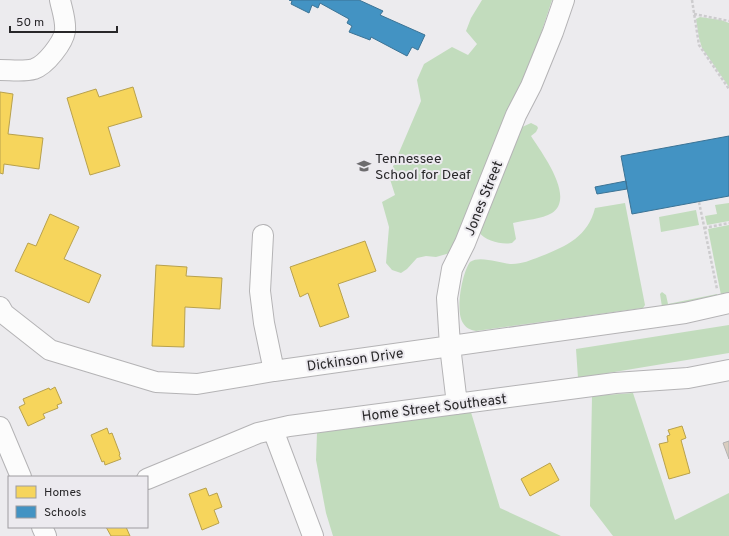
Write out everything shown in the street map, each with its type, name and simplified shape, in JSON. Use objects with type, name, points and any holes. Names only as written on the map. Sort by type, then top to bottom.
[{"type":"street","points":[[0,70],[35,69],[48,59],[61,40],[65,31],[64,15],[60,0]]},
{"type":"street","name":"Jones Street","points":[[457,404],[450,346],[447,298],[452,269],[465,243],[516,115],[531,86],[564,0]]},
{"type":"street","points":[[263,235],[260,291],[264,323],[274,371]]},
{"type":"street","name":"Dickinson Drive","points":[[0,307],[4,314],[50,350],[156,382],[197,384],[274,371],[685,312],[724,299]]},
{"type":"street","name":"Home Street Southeast","points":[[148,479],[258,433],[289,426],[615,383],[688,378],[729,370]]},
{"type":"street","points":[[273,430],[313,536]]},
{"type":"street","points":[[2,439],[20,476]]},
{"type":"path","points":[[692,0],[699,45],[729,89]]},
{"type":"path","points":[[694,14],[729,22]]},
{"type":"path","points":[[699,202],[704,228],[724,299]]},
{"type":"path","points":[[704,228],[729,223]]},
{"type":"green space","points":[[482,0],[552,0],[528,73],[450,253],[436,257],[426,256],[417,258],[401,273],[392,270],[386,263],[389,227],[382,202],[395,195],[389,176],[421,101],[417,80],[424,64],[452,47],[468,55],[477,44],[466,31],[471,18]]},
{"type":"green space","points":[[700,17],[721,20],[729,23],[729,87],[702,48],[696,19]]},
{"type":"green space","points":[[531,123],[538,128],[531,136],[548,163],[559,186],[560,196],[558,206],[548,215],[513,223],[516,239],[512,243],[494,242],[485,238],[479,232],[520,128]]},
{"type":"green space","points":[[625,203],[645,305],[643,308],[476,331],[464,325],[460,310],[460,292],[464,274],[470,262],[480,259],[507,264],[523,263],[558,249],[574,240],[587,226],[592,218],[595,208]]},
{"type":"green space","points":[[729,203],[729,221],[707,225],[705,216],[717,214],[715,205]]},
{"type":"green space","points":[[696,210],[699,225],[661,232],[659,217]]},
{"type":"green space","points":[[729,225],[729,293],[721,295],[708,229]]},
{"type":"green space","points":[[662,292],[666,295],[668,304],[717,294],[718,299],[662,307],[660,294]]},
{"type":"green space","points":[[729,325],[729,353],[578,378],[576,349]]},
{"type":"green space","points":[[633,393],[675,520],[729,493],[729,536],[613,536],[590,506],[592,396]]},
{"type":"green space","points":[[470,409],[500,508],[561,536],[333,536],[326,513],[316,460],[317,433]]},
{"type":"building: Homes","points":[[133,87],[142,117],[108,127],[120,166],[90,175],[67,98],[96,89],[99,97]]},
{"type":"building: Homes","points":[[0,92],[13,94],[8,134],[43,138],[39,169],[4,164],[3,174],[0,173]]},
{"type":"building: Homes","points":[[50,214],[79,227],[64,259],[101,275],[89,303],[15,271],[28,243],[36,246]]},
{"type":"building: Homes","points":[[365,241],[376,271],[338,284],[349,317],[320,327],[308,293],[300,297],[290,267]]},
{"type":"building: Homes","points":[[156,265],[187,267],[186,276],[222,278],[220,309],[185,307],[184,347],[152,346]]},
{"type":"building: Homes","points":[[55,387],[62,403],[57,405],[58,408],[43,414],[45,418],[28,426],[19,407],[25,404],[23,399]]},
{"type":"building: Homes","points":[[682,426],[686,438],[681,440],[690,473],[669,479],[659,444],[668,442],[667,436],[670,435],[668,430]]},
{"type":"building: Homes","points":[[107,428],[109,434],[112,433],[121,459],[105,465],[104,461],[102,462],[91,435]]},
{"type":"building: Homes","points":[[550,463],[559,480],[530,496],[521,479]]},
{"type":"building: Homes","points":[[206,488],[209,496],[217,493],[222,507],[214,510],[219,523],[202,530],[189,494]]},
{"type":"building: Homes","points":[[107,528],[126,528],[130,536],[111,536]]},
{"type":"building: Schools","points":[[289,0],[359,0],[383,11],[380,15],[425,35],[418,50],[412,47],[407,56],[371,37],[370,40],[349,32],[352,26],[347,23],[349,19],[320,3],[318,8],[312,5],[309,13],[291,4],[292,1]]},
{"type":"building: Schools","points":[[729,136],[729,196],[632,214],[621,156]]},
{"type":"building: Schools","points":[[626,181],[627,189],[597,194],[595,187]]},
{"type":"building: Other","points":[[729,441],[729,459],[723,443]]},
{"type":"place","name":"Tennessee School for Deaf","points":[[364,166]]}]
